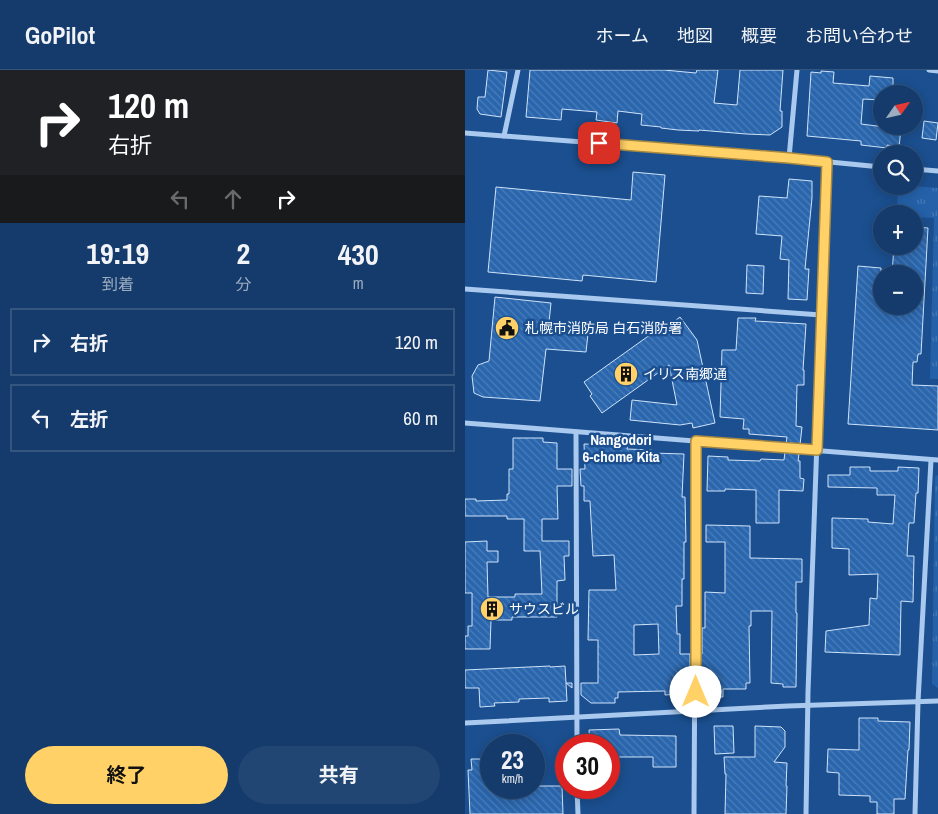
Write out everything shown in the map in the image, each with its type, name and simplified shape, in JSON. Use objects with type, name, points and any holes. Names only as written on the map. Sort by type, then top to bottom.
[{"type":"street","points":[[504,136],[518,70]]},
{"type":"street","points":[[789,158],[797,70]]},
{"type":"street","points":[[929,70],[938,71]]},
{"type":"street","points":[[465,133],[873,166]]},
{"type":"street","points":[[806,814],[827,162]]},
{"type":"street","points":[[923,170],[938,171]]},
{"type":"street","points":[[465,289],[821,315]]},
{"type":"street","points":[[465,423],[938,460]]},
{"type":"street","points":[[576,432],[577,734]]},
{"type":"street","points":[[695,814],[696,441]]},
{"type":"street","points":[[915,814],[931,460]]},
{"type":"street","points":[[465,723],[938,701]]},
{"type":"street","points":[[577,799],[578,814]]},
{"type":"green space","points":[[923,187],[938,188],[938,379],[930,379],[934,218],[923,217],[923,205],[897,205],[898,195],[923,195]]},
{"type":"green space","points":[[938,475],[938,688],[932,684],[935,477]]},
{"type":"building","points":[[488,70],[507,72],[501,117],[480,114],[477,109],[478,97],[485,97]]},
{"type":"building","points":[[530,70],[664,70],[696,73],[697,70],[718,70],[714,103],[737,105],[740,70],[783,70],[780,111],[782,111],[782,127],[770,135],[678,130],[641,125],[642,114],[618,111],[617,123],[596,120],[597,112],[562,109],[561,120],[526,117]]},
{"type":"building","points":[[821,71],[834,72],[833,83],[869,86],[870,76],[893,78],[893,85],[873,85],[873,100],[863,99],[861,124],[873,126],[873,135],[900,135],[899,145],[873,146],[861,145],[861,141],[807,136],[811,72],[821,73]]},
{"type":"building","points":[[924,121],[938,123],[936,140],[922,138]]},
{"type":"building","points":[[633,172],[665,175],[656,282],[583,275],[582,281],[488,272],[496,187],[631,200]]},
{"type":"building","points":[[789,179],[812,181],[805,269],[809,269],[807,300],[788,299],[789,260],[780,259],[782,236],[756,234],[759,196],[787,198]]},
{"type":"building","points":[[923,228],[928,228],[921,354],[918,354],[917,362],[913,362],[912,385],[938,386],[938,430],[848,424],[858,266],[873,267],[873,315],[923,315],[923,265],[893,265],[893,255],[923,255]]},
{"type":"building","points":[[747,265],[764,266],[763,294],[746,293]]},
{"type":"building","points":[[495,297],[551,303],[548,332],[588,334],[586,352],[546,349],[540,401],[483,397],[474,393],[472,376],[478,365],[489,361]]},
{"type":"building","name":"イリス南郷通","points":[[680,317],[697,340],[715,423],[693,428],[692,423],[680,425],[630,420],[632,400],[677,405],[669,365],[602,413],[590,396],[592,394],[584,382],[654,332],[656,335]]},
{"type":"building","points":[[738,318],[756,318],[755,321],[806,324],[804,385],[797,385],[796,426],[802,427],[800,445],[786,444],[787,437],[749,434],[749,429],[743,429],[744,419],[720,417],[722,350],[736,350]]},
{"type":"building","points":[[513,438],[543,438],[543,442],[557,443],[557,469],[572,469],[572,486],[557,486],[558,519],[542,519],[542,541],[569,541],[569,556],[564,556],[565,580],[557,581],[557,617],[512,617],[512,620],[491,620],[490,649],[465,649],[465,636],[468,636],[468,626],[472,626],[472,593],[465,593],[465,542],[487,541],[487,551],[498,551],[498,562],[487,562],[488,597],[542,594],[540,551],[524,551],[524,519],[507,519],[507,516],[465,516],[465,499],[476,499],[476,501],[507,500],[507,494],[509,494],[509,469],[513,469]]},
{"type":"building","points":[[584,444],[628,445],[627,449],[652,450],[652,453],[684,454],[682,497],[685,497],[686,542],[684,542],[682,606],[676,606],[677,634],[680,634],[680,654],[690,654],[690,673],[680,673],[681,694],[665,695],[665,691],[618,692],[618,698],[615,698],[615,703],[591,703],[581,695],[581,683],[598,683],[598,640],[588,640],[589,590],[616,590],[614,555],[593,556],[590,501],[584,501],[584,486],[581,486],[580,469],[585,469]],"holes":[[[658,624],[659,654],[634,655],[634,625]]]},
{"type":"building","points":[[785,452],[799,454],[800,478],[804,479],[803,491],[779,490],[779,523],[756,523],[756,490],[725,489],[725,491],[707,491],[708,456],[728,457],[728,460],[784,460]]},
{"type":"building","points":[[850,467],[870,467],[870,471],[898,471],[898,467],[919,468],[914,523],[909,523],[907,556],[914,556],[913,602],[901,601],[900,655],[825,652],[826,631],[869,625],[870,598],[877,599],[878,574],[849,575],[849,549],[832,548],[832,518],[868,519],[868,522],[893,524],[895,495],[877,495],[877,488],[828,487],[828,475],[850,475]]},
{"type":"building","points":[[706,525],[750,526],[750,558],[802,559],[802,582],[796,582],[796,687],[783,687],[783,684],[771,683],[772,611],[751,611],[751,626],[749,626],[750,683],[746,683],[746,689],[723,689],[723,697],[702,697],[702,673],[699,673],[699,654],[702,654],[702,628],[705,628],[705,592],[725,593],[725,542],[706,542]]},
{"type":"building","points":[[565,666],[567,701],[549,702],[549,698],[519,699],[519,702],[494,703],[495,706],[480,707],[479,688],[465,688],[465,670]]},
{"type":"building","points":[[859,718],[878,718],[878,721],[910,722],[905,799],[894,799],[894,814],[877,814],[877,802],[870,802],[870,796],[839,795],[839,773],[827,772],[828,749],[859,750]]},
{"type":"building","points":[[714,726],[733,726],[734,753],[715,754]]},
{"type":"building","points":[[755,726],[781,727],[785,731],[785,747],[774,762],[787,763],[786,814],[725,814],[726,774],[724,757],[755,757]]},
{"type":"building","points":[[619,729],[620,734],[589,734],[589,730]]},
{"type":"building","points":[[620,735],[676,736],[676,767],[653,767],[653,757],[620,757]]},
{"type":"building","points":[[471,759],[480,759],[480,799],[545,799],[545,786],[555,786],[555,799],[562,799],[563,814],[470,814],[468,770],[472,770]]},
{"type":"place","name":"札幌市消防局 白石消防署","points":[[507,328]]},
{"type":"place","name":"イリス南郷通","points":[[626,374]]},
{"type":"place","name":"サウスビル","points":[[492,609]]},
{"type":"district","name":"Nangodori 6-chome Kita","points":[[621,448]]},
{"type":"route","points":[[599,143],[827,162],[817,450],[696,441],[696,692]]}]
